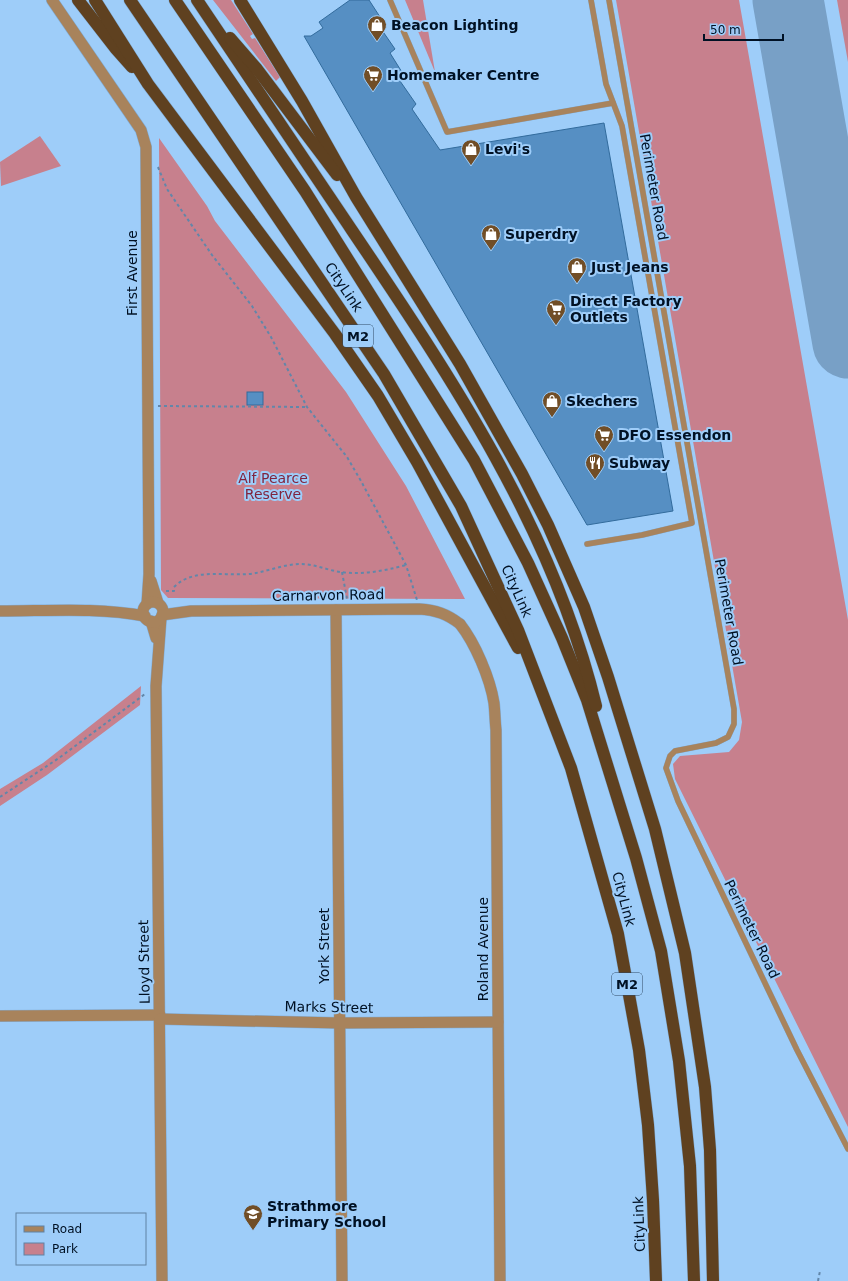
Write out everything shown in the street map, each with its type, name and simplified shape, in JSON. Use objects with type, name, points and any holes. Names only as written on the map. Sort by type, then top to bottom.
[{"type":"highway","points":[[78,0],[116,49],[148,84]]},
{"type":"highway","points":[[95,0],[148,84],[334,334],[378,396],[417,462],[544,696]]},
{"type":"highway","name":"CityLink","points":[[130,0],[384,374],[461,506],[518,630],[571,768],[596,850],[618,934],[639,1050],[648,1125],[656,1281]]},
{"type":"highway","name":"CityLink","points":[[175,0],[305,192],[474,460],[528,563],[562,638],[587,700],[612,774],[661,951],[679,1061],[690,1166],[694,1281]]},
{"type":"highway","points":[[197,0],[403,304],[496,456],[519,501],[567,611],[591,684],[612,774]]},
{"type":"highway","points":[[240,0],[302,101],[356,198],[460,364],[522,474],[548,524],[584,607],[608,677],[655,829],[686,961],[697,1028],[708,1118],[712,1202],[712,1281]]},
{"type":"highway","points":[[207,14],[257,69],[322,157],[356,198]]},
{"type":"street","name":"First Avenue","points":[[52,0],[141,130],[144,138],[146,155],[149,574],[154,611]]},
{"type":"street","name":"First Avenue","points":[[149,574],[154,591],[154,611]]},
{"type":"street","name":"Carnarvon Road","points":[[0,611],[120,612],[419,609],[434,610],[449,615],[460,624]]},
{"type":"street","name":"York Street","points":[[336,610],[342,1281]]},
{"type":"street","name":"Lloyd Street","points":[[154,611],[158,642],[156,686],[162,1281]]},
{"type":"street","name":"Roland Avenue","points":[[460,624],[470,636],[494,702],[500,1281]]},
{"type":"street","name":"Marks Street","points":[[0,1016],[160,1017],[339,1023],[498,1022]]},
{"type":"lane","points":[[390,0],[447,132],[613,103]]},
{"type":"lane","points":[[586,544],[642,535],[692,523],[622,126],[606,84],[591,0]]},
{"type":"lane","name":"Perimeter Road","points":[[609,0],[734,709],[734,724],[728,737],[716,743],[675,751],[670,756],[666,768],[678,801],[719,888],[797,1050],[848,1149]]},
{"type":"path","points":[[146,155],[153,155],[167,188],[212,255],[252,306],[271,337],[307,407],[347,457],[387,527],[406,565],[416,591],[419,609]]},
{"type":"path","points":[[147,406],[307,407]]},
{"type":"path","points":[[154,591],[174,591],[174,588],[180,581],[199,576],[216,573],[256,573],[298,564],[342,572],[375,573],[406,565]]},
{"type":"path","points":[[342,572],[349,610]]},
{"type":"path","points":[[0,797],[59,758],[156,686]]},
{"type":"path","points":[[818,1281],[820,1271]]},
{"type":"green space","points":[[213,0],[231,0],[253,34],[250,36],[252,39],[255,38],[280,77],[276,81]]},
{"type":"green space","points":[[405,0],[423,0],[435,72]]},
{"type":"green space","points":[[616,0],[739,0],[848,620],[848,1127],[675,779],[673,764],[680,756],[729,752],[739,740],[742,722]]},
{"type":"green space","points":[[837,0],[848,0],[848,62]]},
{"type":"green space","points":[[40,136],[61,166],[1,186],[0,162]]},
{"type":"green space","name":"Alf Pearce Reserve","points":[[159,138],[207,206],[215,221],[346,392],[406,486],[465,599],[168,598],[161,590]]},
{"type":"green space","points":[[141,686],[140,705],[47,775],[0,806],[0,789],[43,763]]},
{"type":"building","name":"Direct Factory Outlets","points":[[350,0],[369,0],[382,20],[377,23],[395,49],[390,53],[405,77],[400,81],[416,104],[412,109],[440,150],[604,123],[673,511],[587,525],[304,36],[311,36],[323,28],[319,22]]},
{"type":"building","points":[[247,392],[263,392],[263,405],[247,405]]},
{"type":"runway","points":[[788,0],[848,343]]},
{"type":"place","name":"Beacon Lighting","points":[[377,42]]},
{"type":"place","name":"Homemaker Centre","points":[[373,92]]},
{"type":"place","name":"Levi's","points":[[471,166]]},
{"type":"place","name":"Superdry","points":[[491,251]]},
{"type":"place","name":"Just Jeans","points":[[577,284]]},
{"type":"place","name":"Direct Factory Outlets","points":[[556,326]]},
{"type":"place","name":"Skechers","points":[[552,418]]},
{"type":"place","name":"DFO Essendon","points":[[604,452]]},
{"type":"place","name":"Subway","points":[[595,480]]},
{"type":"place","name":"Strathmore Primary School","points":[[253,1231]]}]
